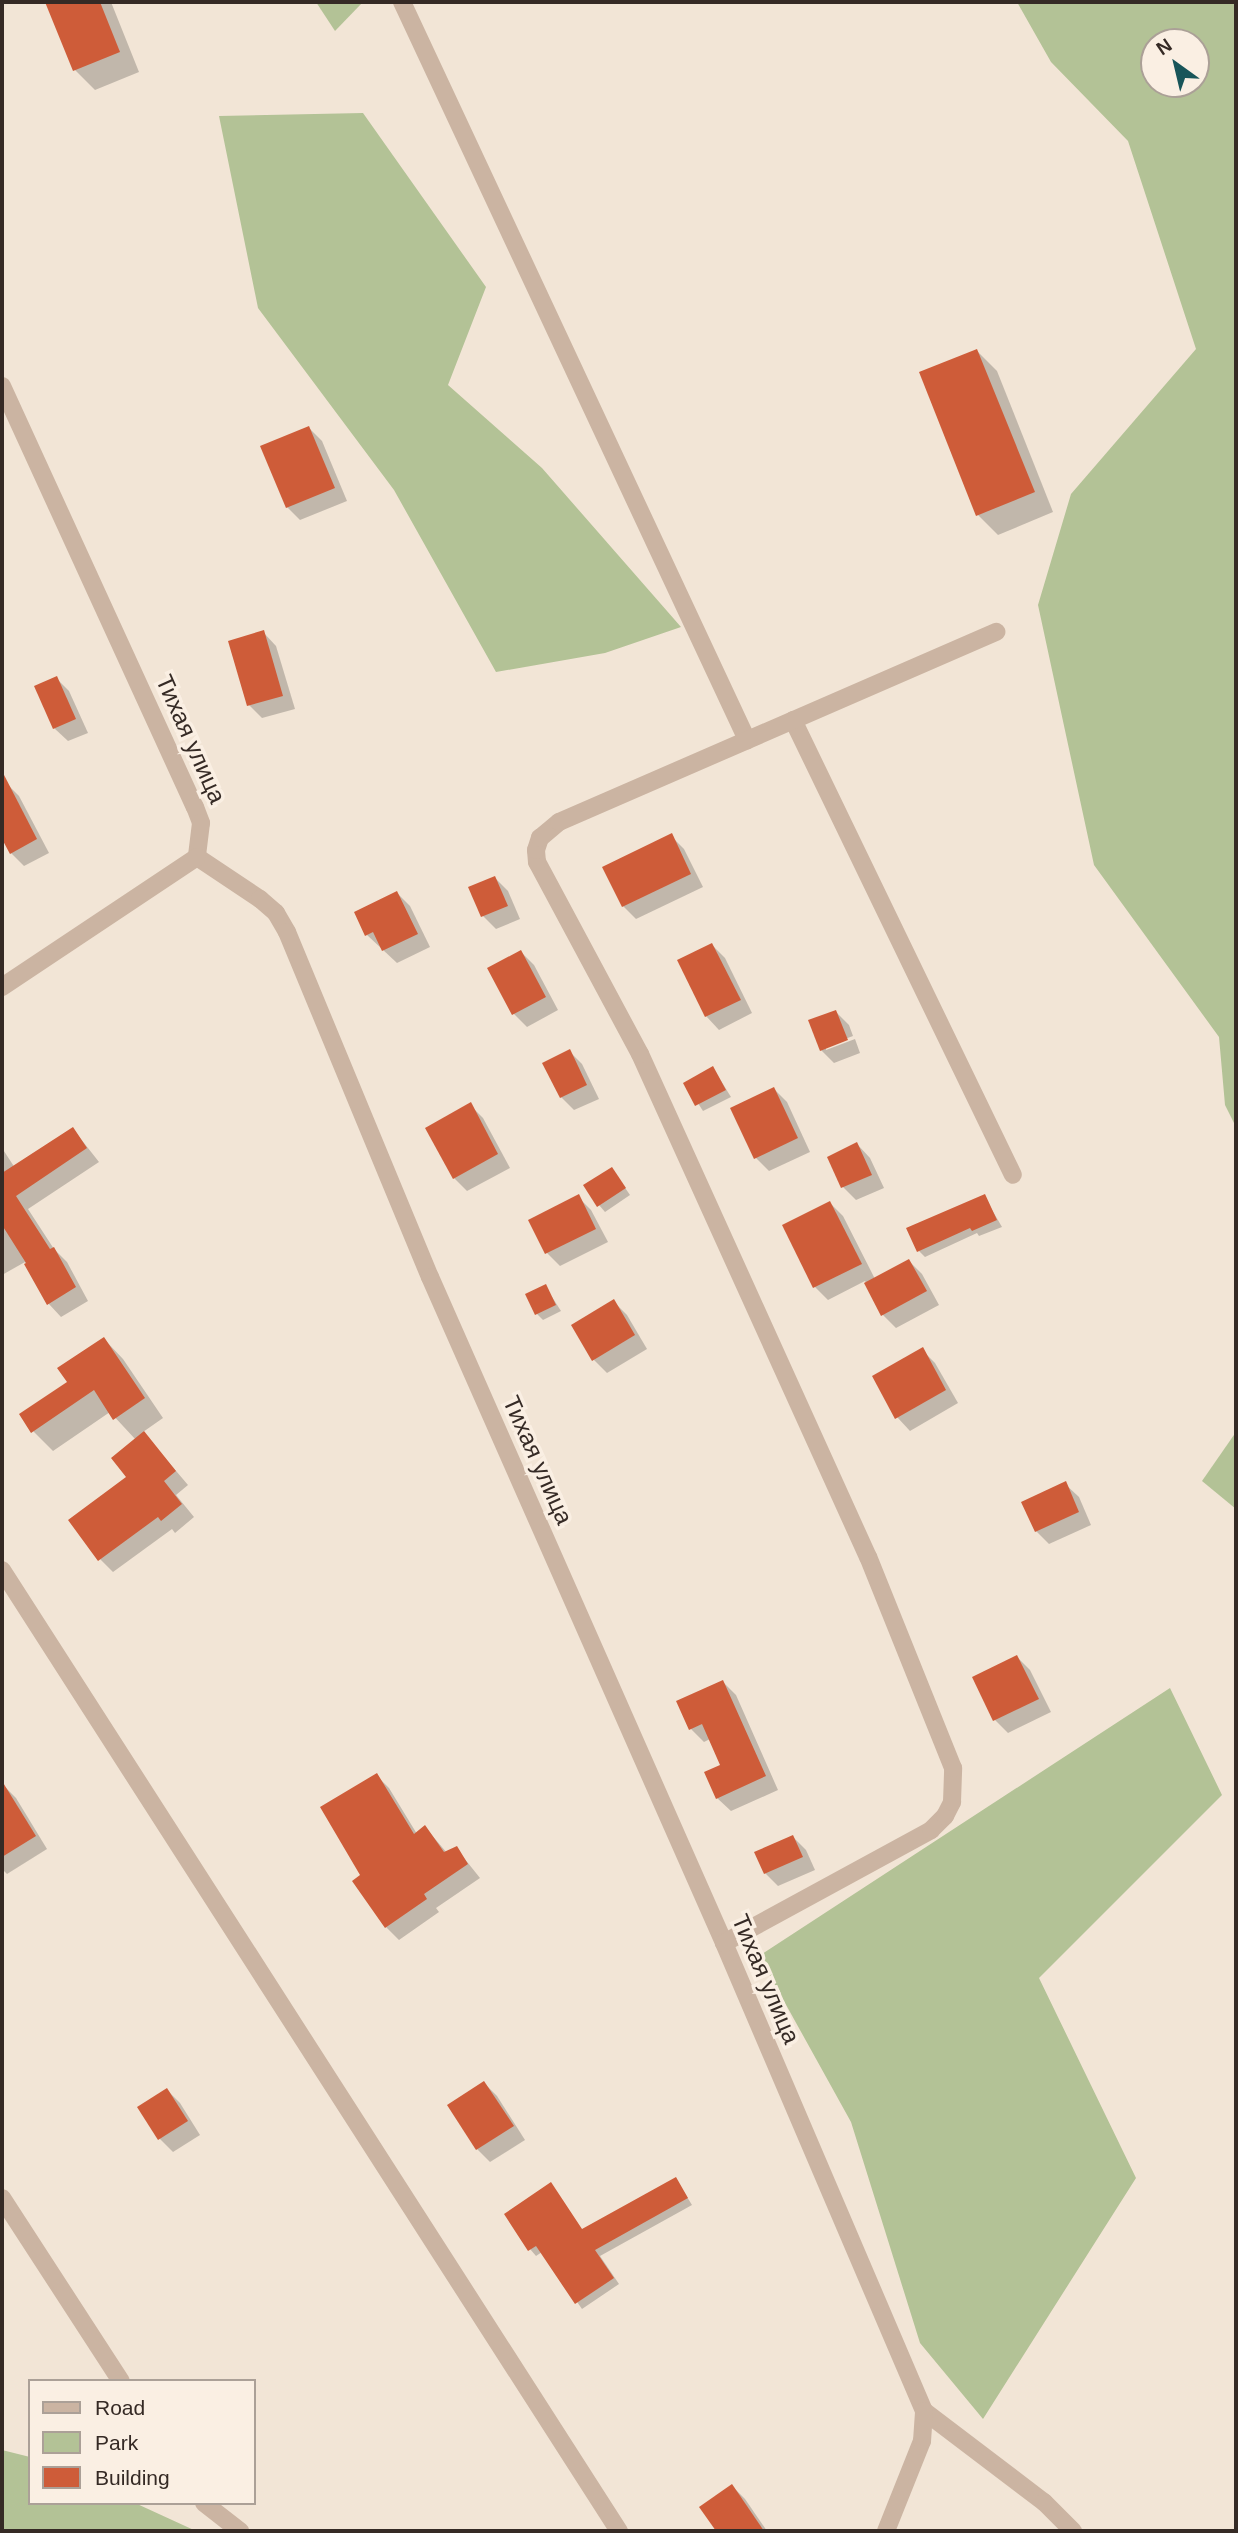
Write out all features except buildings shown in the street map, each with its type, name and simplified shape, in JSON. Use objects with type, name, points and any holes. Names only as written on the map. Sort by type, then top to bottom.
[{"type":"street","points":[[402,2],[747,740]]},
{"type":"street","name":"Тихая улица","points":[[2,386],[195,807],[201,823],[197,857],[260,899],[276,913],[287,932],[430,1277],[724,1943],[923,2411]]},
{"type":"street","points":[[724,1943],[931,1830],[945,1816],[955,1785],[953,1768],[868,1557],[772,1352],[640,1054],[537,862],[536,850],[540,838],[559,822],[996,632]]},
{"type":"street","points":[[793,720],[1013,1174]]},
{"type":"street","points":[[2,988],[197,857]]},
{"type":"street","points":[[2,1570],[619,2531]]},
{"type":"street","points":[[2,2198],[120,2379]]},
{"type":"street","points":[[886,2531],[922,2441],[923,2411]]},
{"type":"street","points":[[923,2411],[1044,2502],[1073,2531]]},
{"type":"street","points":[[207,2505],[240,2531]]},
{"type":"green space","points":[[316,2],[363,2],[335,31]]},
{"type":"green space","points":[[1017,2],[1236,2],[1236,1127],[1225,1105],[1219,1037],[1094,865],[1038,605],[1071,494],[1196,349],[1128,141],[1051,62]]},
{"type":"green space","points":[[363,113],[486,287],[448,385],[542,468],[681,627],[605,653],[496,672],[394,490],[258,308],[219,116]]},
{"type":"green space","points":[[1236,1432],[1236,1509],[1202,1481]]},
{"type":"green space","points":[[1170,1688],[1222,1795],[1039,1978],[1136,2178],[983,2419],[920,2343],[851,2122],[759,1956]]},
{"type":"green space","points":[[2,2450],[28,2456],[28,2505],[139,2505],[196,2531],[2,2531]]}]
